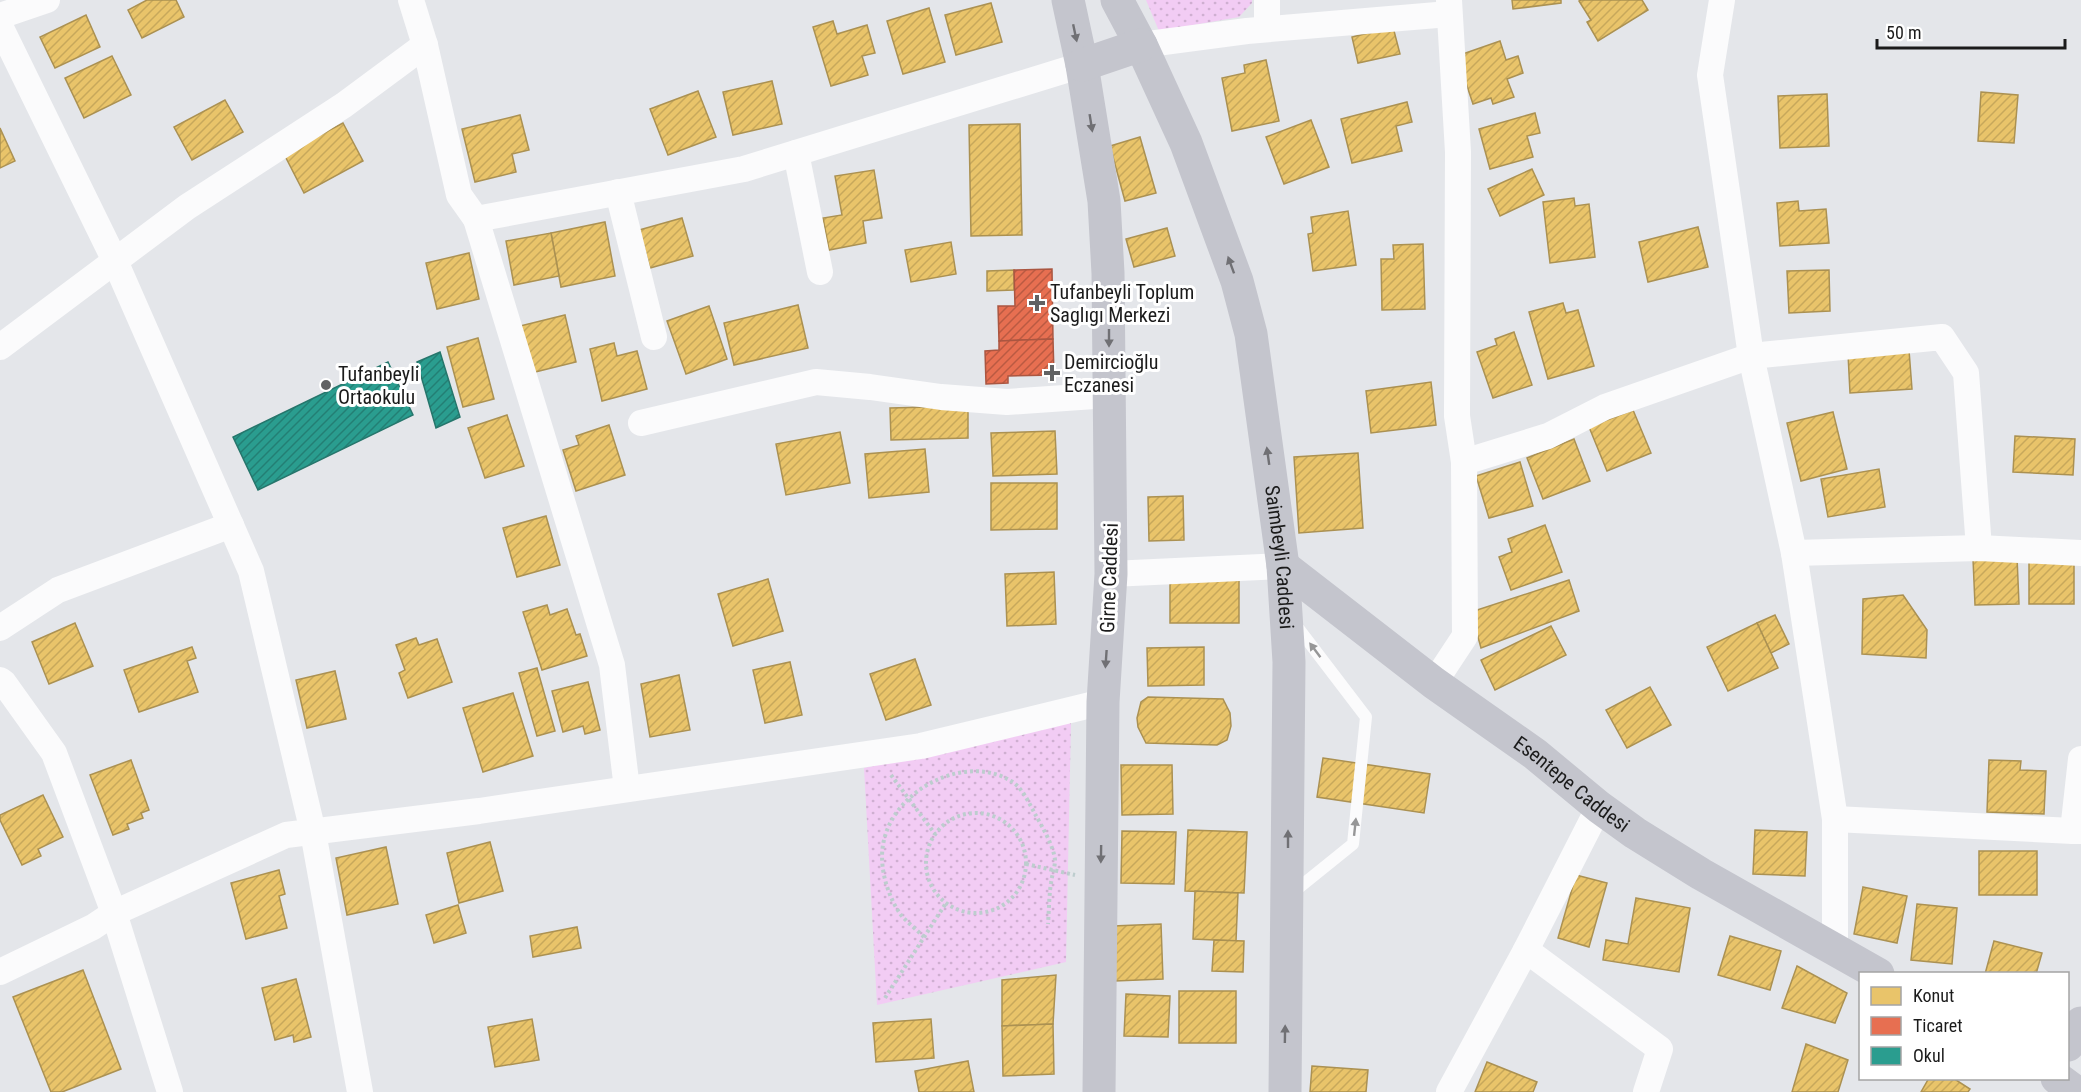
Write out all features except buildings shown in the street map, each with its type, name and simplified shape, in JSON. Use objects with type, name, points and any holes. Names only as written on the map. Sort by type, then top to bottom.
[{"type":"street","points":[[0,16],[47,0]]},
{"type":"street","points":[[411,0],[425,45],[459,195],[476,219],[612,665],[627,789]]},
{"type":"street","name":"Girne Caddesi","points":[[1068,0],[1082,65],[1104,201],[1108,273],[1112,573],[1103,702],[1099,1092]]},
{"type":"street","name":"Saimbeyli Caddesi","points":[[1117,0],[1141,45],[1186,143],[1237,281],[1251,334],[1283,566],[1289,662],[1285,1092]]},
{"type":"street","points":[[1267,0],[1267,29]]},
{"type":"street","points":[[1722,0],[1710,75],[1751,357],[1794,553],[1835,819],[1835,948]]},
{"type":"street","points":[[476,219],[744,169],[1141,45],[1449,7],[1458,152],[1457,416],[1464,462],[1465,636],[1434,683]]},
{"type":"street","points":[[0,26],[115,261],[251,571],[313,832],[360,1092]]},
{"type":"street","points":[[0,347],[187,207],[344,105],[425,45]]},
{"type":"street","points":[[796,153],[820,272]]},
{"type":"street","points":[[618,192],[654,337]]},
{"type":"street","points":[[1464,462],[1548,436],[1605,407],[1751,357],[1942,337],[1966,373],[1979,549]]},
{"type":"street","points":[[641,423],[816,382],[941,397],[1007,402],[1109,395]]},
{"type":"street","points":[[0,628],[58,590],[231,525]]},
{"type":"street","points":[[1794,553],[1979,549],[2081,553]]},
{"type":"street","points":[[1112,573],[1283,566]]},
{"type":"street","name":"Esentepe Caddesi","points":[[1283,566],[1434,683],[1535,754],[1599,807],[1635,833],[1701,874],[1875,972]]},
{"type":"street","points":[[0,680],[54,753],[114,913],[170,1092]]},
{"type":"street","points":[[0,972],[93,927],[114,913],[286,835],[921,746],[1103,702]]},
{"type":"street","points":[[1835,819],[2077,831],[2081,759]]},
{"type":"street","points":[[1449,1092],[1526,950],[1599,807]]},
{"type":"street","points":[[1526,950],[1660,1049],[1646,1092]]},
{"type":"street","points":[[2069,1042],[2081,1023]]},
{"type":"street","points":[[2060,1080],[2076,1092]]},
{"type":"lane","points":[[1286,611],[1366,717],[1353,844],[1287,897]]},
{"type":"path","points":[[874,753],[935,834]]},
{"type":"path","points":[[924,938],[894,903],[885,878],[882,846],[886,832],[895,816],[921,788],[958,771],[981,771],[1012,781],[1022,792],[1045,832],[1055,860],[1048,924]]},
{"type":"path","points":[[973,813],[992,815],[1008,824],[1020,838],[1026,864],[1018,892],[1005,905],[988,912],[969,913],[951,908],[937,896],[928,879],[925,861],[929,843],[940,828],[955,817],[973,813]]},
{"type":"path","points":[[1026,864],[1101,881]]},
{"type":"path","points":[[885,998],[946,903]]},
{"type":"shaded area","points":[[1146,0],[1252,0],[1252,3],[1239,17],[1159,31]]},
{"type":"shaded area","points":[[1071,722],[1066,962],[877,1005],[864,768]]},
{"type":"place","name":"Tufanbeyli Toplum Saglıgı Merkezi","points":[[1037,303]]},
{"type":"place","name":"Demircioğlu Eczanesi","points":[[1052,373]]},
{"type":"place","name":"Tufanbeyli Ortaokulu","points":[[326,385]]}]
